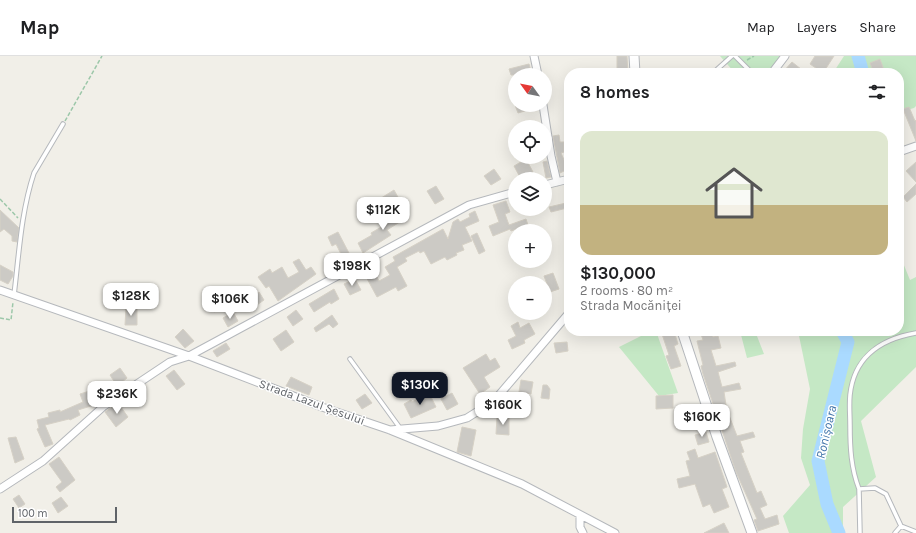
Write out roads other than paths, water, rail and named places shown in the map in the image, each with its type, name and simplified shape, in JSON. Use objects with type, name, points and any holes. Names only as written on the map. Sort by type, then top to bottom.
[{"type":"street","points":[[534,56],[537,68]]},
{"type":"street","points":[[634,56],[635,68]]},
{"type":"street","points":[[776,68],[786,56]]},
{"type":"street","points":[[544,112],[551,156],[558,182]]},
{"type":"street","points":[[904,150],[916,146]]},
{"type":"street","points":[[552,183],[564,180]]},
{"type":"street","points":[[0,489],[42,461],[104,406],[170,362],[189,356],[469,205],[508,194]]},
{"type":"street","name":"Strada Lazul Șesului","points":[[0,290],[189,356],[322,407],[390,430],[522,484],[615,533]]},
{"type":"street","points":[[390,430],[438,426],[467,418],[494,401],[564,319]]},
{"type":"street","points":[[684,336],[717,437],[752,533]]},
{"type":"street","points":[[580,515],[580,527],[583,533]]},
{"type":"lane","points":[[718,68],[732,56]]},
{"type":"lane","points":[[735,56],[747,68]]},
{"type":"lane","points":[[14,295],[25,203],[34,173],[64,124]]},
{"type":"lane","points":[[860,533],[859,489],[854,477],[850,455],[850,395],[855,373],[866,355],[883,342],[916,333]]},
{"type":"lane","points":[[350,359],[400,428]]},
{"type":"lane","points":[[859,489],[875,488],[886,494],[901,526],[916,532]]},
{"type":"lane","points":[[895,533],[901,526]]},
{"type":"waterway","name":"Ronișoara","points":[[858,56],[862,68]]},
{"type":"waterway","name":"Ronișoara","points":[[839,533],[827,504],[818,461],[848,342],[845,336]]}]
